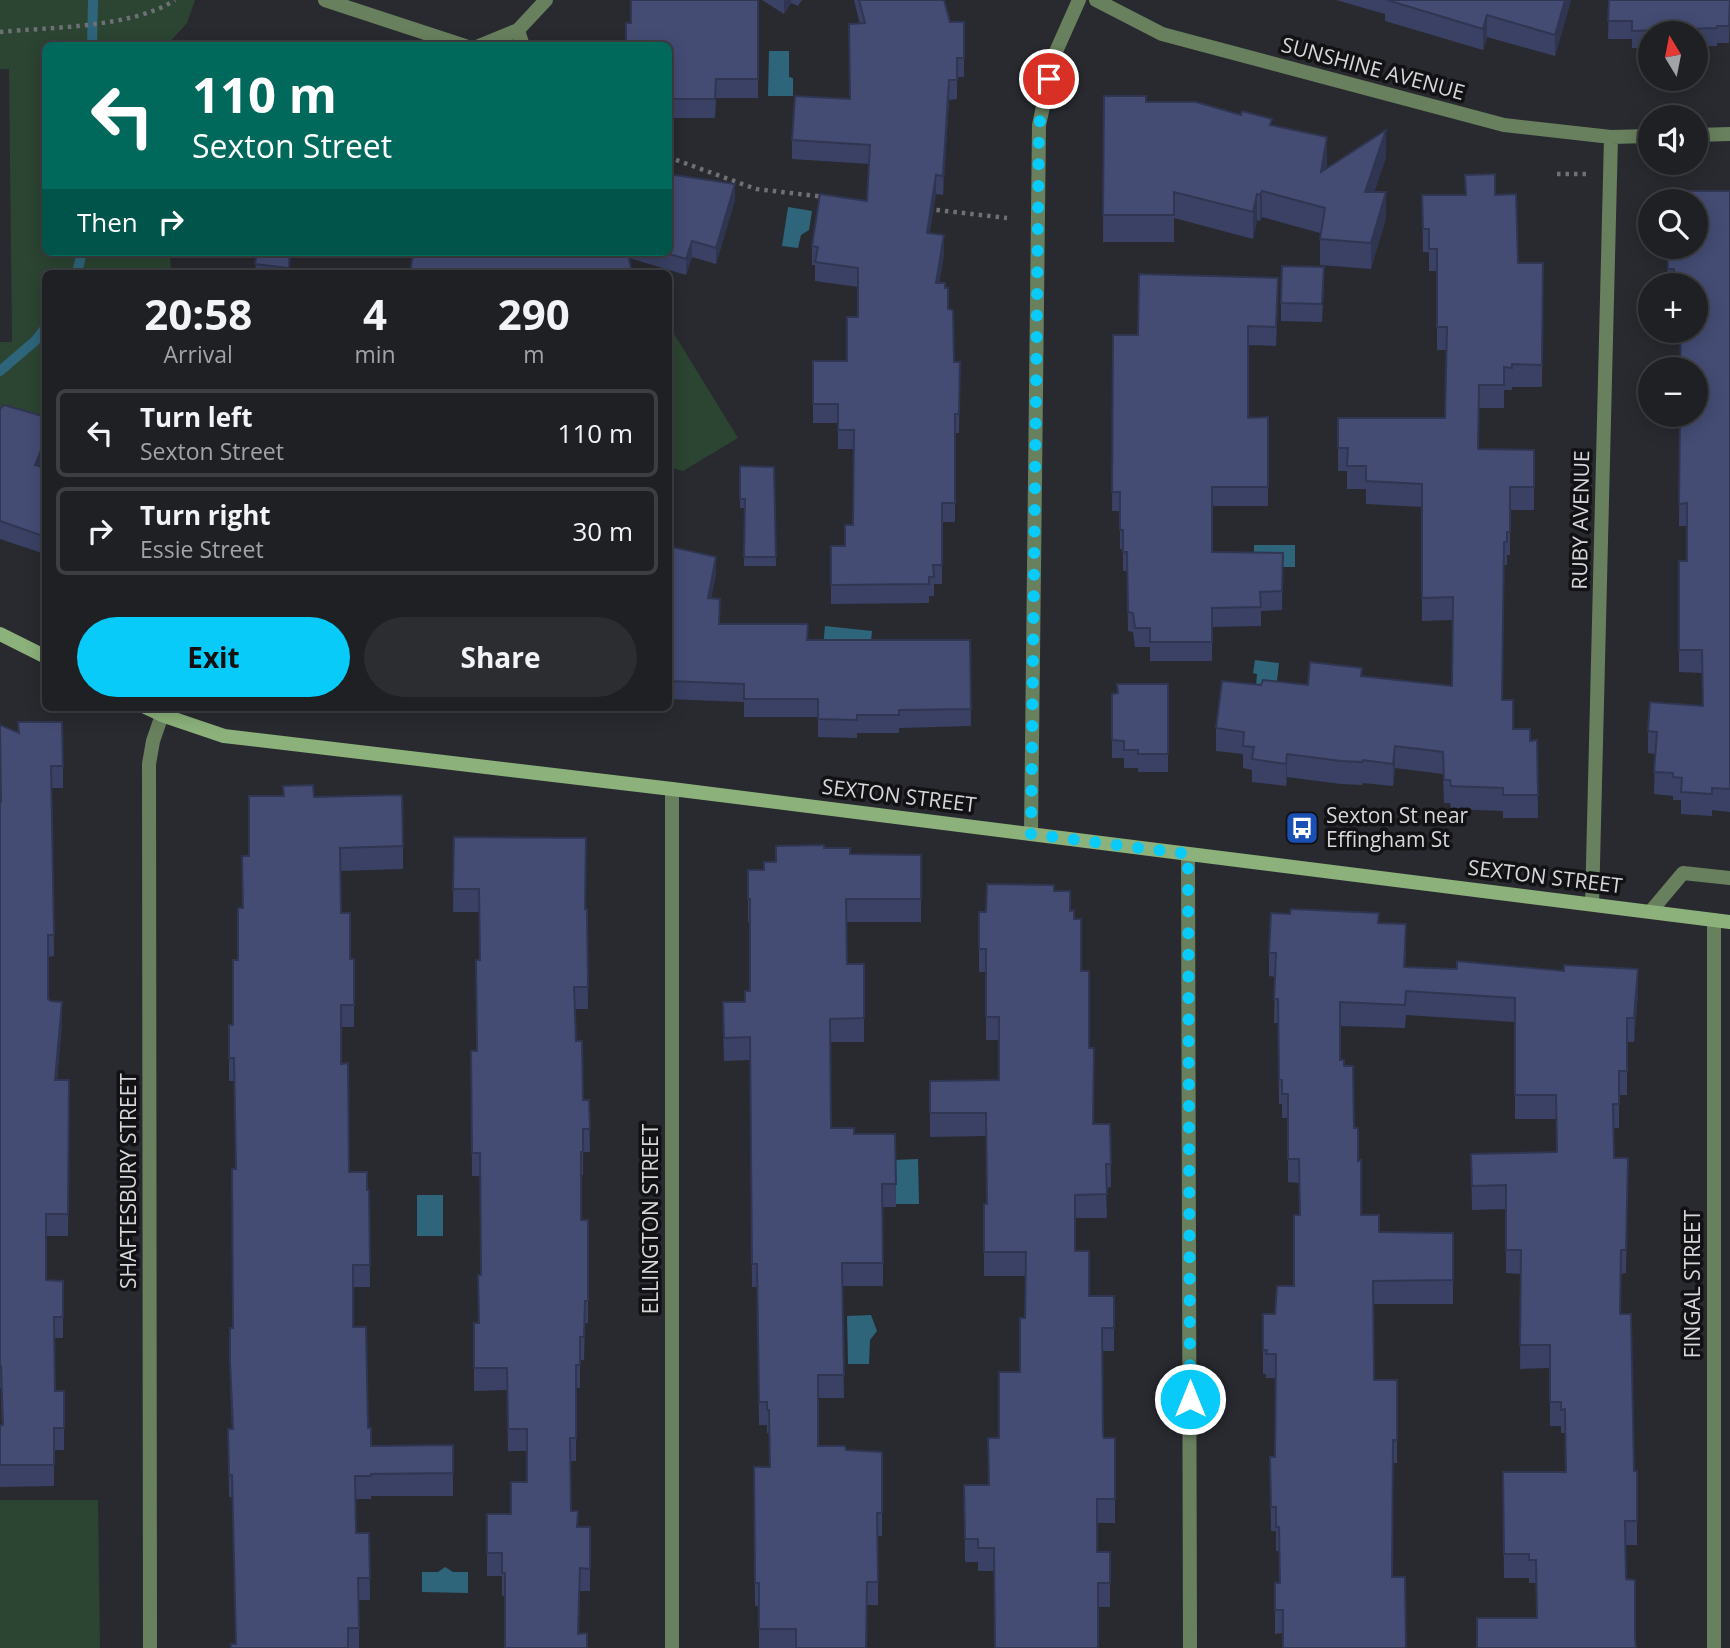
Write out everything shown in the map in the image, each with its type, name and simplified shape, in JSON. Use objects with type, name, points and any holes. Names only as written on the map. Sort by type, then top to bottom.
[{"type":"main road","points":[[0,634],[42,655]]},
{"type":"main road","name":"SEXTON STREET","points":[[154,711],[224,736],[672,789],[1730,922]]},
{"type":"street","points":[[325,0],[452,42]]},
{"type":"street","points":[[489,42],[518,30],[546,0]]},
{"type":"street","points":[[1031,834],[1039,125],[1054,56],[1079,0]]},
{"type":"street","name":"SUNSHINE AVENUE","points":[[1096,0],[1162,34],[1491,122],[1611,137],[1638,136]]},
{"type":"street","points":[[518,30],[522,42]]},
{"type":"street","points":[[1708,135],[1730,134]]},
{"type":"street","name":"RUBY AVENUE","points":[[1592,904],[1611,137]]},
{"type":"street","name":"SHAFTESBURY STREET","points":[[150,1648],[149,764],[162,715]]},
{"type":"street","name":"ELLINGTON STREET","points":[[672,789],[672,1648]]},
{"type":"street","points":[[1188,854],[1190,1648]]},
{"type":"street","points":[[1651,911],[1684,873],[1730,878]]},
{"type":"street","name":"FINGAL STREET","points":[[1714,920],[1714,1648]]},
{"type":"path","points":[[0,32],[124,20],[163,8],[175,0]]},
{"type":"path","points":[[672,158],[756,189],[835,198]]},
{"type":"path","points":[[928,209],[1007,218]]},
{"type":"green space","points":[[0,0],[195,0],[187,23],[170,42],[42,42],[42,256],[170,256],[171,270],[42,270],[42,432],[0,420],[0,342],[12,342],[9,69],[0,69]]},
{"type":"green space","points":[[672,331],[738,438],[683,471],[672,468]]},
{"type":"green space","points":[[0,1500],[98,1500],[100,1648],[0,1648]]},
{"type":"water","points":[[769,51],[789,51],[789,77],[793,78],[793,96],[768,96]]},
{"type":"water","points":[[788,207],[812,211],[809,230],[801,235],[798,248],[782,246]]},
{"type":"water","points":[[1254,545],[1295,545],[1295,567],[1246,567],[1246,552],[1254,552]]},
{"type":"water","points":[[825,626],[872,631],[870,652],[823,647]]},
{"type":"water","points":[[1255,660],[1279,663],[1275,699],[1256,686],[1257,674],[1253,673]]},
{"type":"water","points":[[918,1159],[919,1204],[896,1204],[895,1160]]},
{"type":"water","points":[[417,1195],[443,1195],[443,1236],[417,1236]]},
{"type":"water","points":[[871,1315],[877,1331],[870,1340],[869,1364],[848,1364],[847,1316]]},
{"type":"water","points":[[445,1567],[453,1572],[468,1572],[468,1593],[422,1592],[422,1572],[438,1572]]},
{"type":"building","points":[[631,0],[758,0],[758,79],[716,79],[715,99],[672,99],[672,42],[626,42],[626,23],[631,23]]},
{"type":"building","points":[[859,0],[944,0],[950,22],[964,22],[964,58],[957,58],[957,80],[949,80],[943,176],[936,175],[927,233],[944,235],[936,283],[945,283],[945,288],[948,288],[948,309],[953,310],[954,362],[960,362],[959,414],[955,414],[955,503],[942,503],[942,565],[933,565],[934,577],[929,577],[929,584],[831,585],[831,546],[845,546],[845,525],[853,525],[854,430],[838,430],[838,404],[813,404],[813,361],[847,361],[847,317],[858,317],[858,268],[815,262],[818,247],[812,246],[820,194],[867,201],[870,145],[792,140],[795,96],[850,99],[849,24],[865,23]]},
{"type":"building","points":[[1387,0],[1565,0],[1555,35],[1487,15],[1483,29]]},
{"type":"building","points":[[1609,0],[1730,0],[1729,26],[1708,28],[1708,21],[1638,21],[1638,31],[1632,31],[1632,21],[1608,21]]},
{"type":"building","points":[[1104,96],[1146,96],[1146,102],[1196,102],[1241,115],[1242,111],[1272,119],[1270,125],[1327,137],[1321,172],[1386,130],[1365,192],[1386,192],[1371,243],[1320,239],[1325,208],[1262,191],[1260,195],[1257,194],[1253,212],[1174,192],[1174,215],[1103,215]]},
{"type":"building","points":[[1495,174],[1495,195],[1516,194],[1518,263],[1543,263],[1542,365],[1512,364],[1512,368],[1504,367],[1504,385],[1479,385],[1478,449],[1534,450],[1534,487],[1510,487],[1510,532],[1507,532],[1507,542],[1504,542],[1502,700],[1513,700],[1513,729],[1530,729],[1530,741],[1537,740],[1538,795],[1503,795],[1503,788],[1451,786],[1450,780],[1444,780],[1443,752],[1395,746],[1393,764],[1287,754],[1286,764],[1252,759],[1254,747],[1243,746],[1244,732],[1216,728],[1222,681],[1261,685],[1263,680],[1308,685],[1310,662],[1362,668],[1361,676],[1452,686],[1453,597],[1422,598],[1422,484],[1366,481],[1366,466],[1347,466],[1348,448],[1338,448],[1338,418],[1445,418],[1447,327],[1437,327],[1437,249],[1429,249],[1429,229],[1423,229],[1422,195],[1466,195],[1465,175]]},
{"type":"building","points":[[672,175],[735,184],[716,248],[692,241],[686,259],[672,255]]},
{"type":"building","points":[[1708,191],[1730,191],[1730,789],[1712,788],[1712,794],[1681,792],[1682,778],[1673,777],[1673,773],[1654,772],[1657,732],[1648,731],[1650,702],[1703,706],[1702,650],[1679,650],[1679,561],[1687,561],[1687,503],[1679,504],[1680,427],[1708,427],[1708,357],[1680,357],[1681,343],[1708,343],[1708,273],[1674,273],[1674,269],[1668,269],[1668,259],[1708,259]]},
{"type":"building","points":[[256,256],[290,256],[289,268],[255,264]]},
{"type":"building","points":[[412,256],[629,256],[631,270],[410,270]]},
{"type":"building","points":[[1282,266],[1324,267],[1322,304],[1281,303]]},
{"type":"building","points":[[1139,274],[1278,278],[1276,327],[1248,326],[1248,418],[1268,417],[1268,487],[1212,487],[1212,552],[1283,553],[1282,591],[1260,592],[1261,607],[1212,608],[1212,642],[1150,642],[1150,628],[1135,628],[1133,613],[1128,612],[1127,552],[1123,552],[1123,530],[1120,530],[1120,492],[1112,492],[1113,335],[1138,335]]},
{"type":"building","points":[[4,405],[42,416],[42,448],[35,465],[42,467],[42,536],[0,521],[0,409]]},
{"type":"building","points":[[740,466],[774,467],[776,557],[744,557],[745,499],[740,499]]},
{"type":"building","points":[[672,547],[716,557],[708,598],[720,599],[719,624],[808,624],[807,640],[970,640],[971,709],[899,710],[899,715],[857,715],[857,720],[818,719],[818,699],[744,699],[744,684],[672,681]]},
{"type":"building","points":[[1117,684],[1168,684],[1168,754],[1138,754],[1138,750],[1124,750],[1124,741],[1112,740],[1112,694],[1118,693]]},
{"type":"building","points":[[18,722],[62,722],[63,766],[51,766],[54,935],[48,935],[48,999],[62,1002],[55,1080],[69,1080],[68,1214],[46,1214],[46,1280],[63,1281],[63,1317],[54,1317],[55,1391],[64,1391],[64,1428],[54,1428],[54,1465],[0,1465],[0,1425],[3,1425],[0,1366],[0,725],[19,733]]},
{"type":"building","points":[[313,785],[314,797],[402,795],[403,846],[340,848],[341,913],[350,913],[350,959],[354,959],[354,1005],[341,1005],[341,1064],[348,1063],[349,1172],[367,1172],[369,1190],[370,1265],[353,1265],[353,1327],[366,1327],[368,1428],[371,1428],[371,1446],[453,1445],[453,1473],[355,1476],[356,1533],[369,1533],[370,1578],[358,1578],[359,1628],[348,1628],[348,1648],[231,1648],[231,1644],[236,1644],[232,1475],[229,1475],[228,1429],[233,1429],[230,1328],[233,1328],[232,1169],[236,1169],[234,1058],[229,1058],[229,1025],[233,1025],[233,960],[238,960],[238,908],[243,908],[242,856],[249,856],[249,796],[284,796],[283,786]]},
{"type":"building","points":[[454,837],[586,838],[588,987],[574,987],[576,1041],[582,1041],[583,1100],[589,1100],[590,1129],[583,1129],[581,1152],[581,1220],[588,1220],[588,1301],[585,1301],[584,1337],[580,1337],[580,1365],[576,1365],[576,1438],[570,1438],[571,1511],[578,1511],[577,1527],[590,1527],[590,1569],[580,1568],[578,1634],[587,1633],[587,1648],[505,1648],[505,1573],[502,1573],[502,1553],[487,1553],[487,1514],[511,1514],[511,1482],[527,1482],[527,1429],[508,1429],[507,1368],[474,1368],[474,1323],[479,1323],[478,1275],[481,1275],[480,1153],[472,1153],[471,1051],[477,1051],[476,960],[480,960],[479,889],[453,889]]},
{"type":"building","points":[[824,845],[824,848],[850,848],[850,854],[921,855],[921,899],[846,899],[847,964],[864,964],[864,1018],[830,1019],[831,1128],[854,1128],[854,1134],[895,1134],[896,1184],[882,1184],[883,1263],[842,1263],[844,1375],[818,1375],[818,1446],[845,1446],[846,1450],[882,1452],[882,1513],[877,1513],[878,1582],[867,1582],[866,1648],[796,1648],[796,1629],[759,1629],[759,1583],[755,1583],[754,1467],[770,1467],[769,1410],[767,1402],[759,1402],[757,1264],[752,1264],[750,1037],[724,1038],[723,1002],[745,1002],[745,991],[750,991],[748,870],[764,870],[764,862],[776,862],[776,846]]},
{"type":"building","points":[[987,884],[1054,885],[1054,891],[1070,891],[1070,911],[1074,910],[1074,919],[1081,919],[1081,971],[1089,971],[1089,1048],[1094,1048],[1093,1124],[1110,1124],[1111,1164],[1106,1164],[1107,1194],[1075,1195],[1075,1251],[1089,1251],[1089,1296],[1114,1296],[1114,1328],[1102,1328],[1103,1434],[1104,1438],[1115,1438],[1115,1499],[1097,1499],[1097,1552],[1110,1552],[1110,1583],[1098,1583],[1098,1648],[995,1648],[994,1548],[978,1548],[978,1539],[965,1539],[964,1485],[989,1485],[988,1438],[999,1438],[999,1372],[1020,1372],[1020,1318],[1025,1318],[1026,1252],[984,1252],[984,1204],[987,1204],[986,1113],[930,1113],[930,1081],[999,1080],[999,1017],[986,1017],[986,949],[979,949],[979,912],[986,912]]},
{"type":"building","points":[[1291,909],[1379,913],[1378,923],[1406,924],[1404,967],[1457,969],[1457,961],[1564,971],[1564,965],[1638,969],[1634,1018],[1627,1018],[1627,1071],[1619,1071],[1619,1104],[1613,1104],[1614,1158],[1628,1158],[1626,1250],[1621,1250],[1620,1314],[1631,1314],[1637,1521],[1625,1521],[1626,1579],[1635,1580],[1636,1648],[1477,1648],[1477,1618],[1537,1618],[1536,1560],[1529,1560],[1529,1554],[1504,1554],[1503,1472],[1566,1472],[1565,1409],[1561,1410],[1561,1402],[1550,1402],[1550,1345],[1520,1345],[1521,1250],[1506,1250],[1506,1185],[1472,1186],[1471,1154],[1557,1152],[1556,1095],[1515,1095],[1515,998],[1406,991],[1405,1005],[1340,1002],[1340,1060],[1344,1060],[1344,1066],[1353,1066],[1354,1128],[1358,1128],[1358,1161],[1361,1160],[1361,1215],[1379,1215],[1379,1232],[1453,1233],[1453,1280],[1373,1281],[1374,1380],[1397,1380],[1397,1440],[1393,1440],[1392,1577],[1405,1577],[1406,1648],[1283,1648],[1283,1610],[1275,1610],[1275,1583],[1280,1583],[1279,1527],[1276,1527],[1276,1507],[1271,1507],[1270,1457],[1275,1457],[1276,1354],[1266,1354],[1267,1350],[1263,1350],[1263,1314],[1275,1314],[1277,1286],[1294,1286],[1294,1215],[1300,1215],[1299,1159],[1288,1159],[1288,1094],[1282,1094],[1282,1080],[1279,1080],[1278,999],[1274,999],[1276,953],[1269,953],[1271,913],[1290,914]]},
{"type":"waterway","points":[[92,42],[93,0]]},
{"type":"waterway","points":[[78,270],[81,256]]},
{"type":"waterway","points":[[0,371],[42,332]]},
{"type":"place","name":"Sexton St near Effingham St","points":[[1302,828]]},
{"type":"route","points":[[1049,79],[1039,125],[1031,834],[1188,854],[1190,1399]]}]
